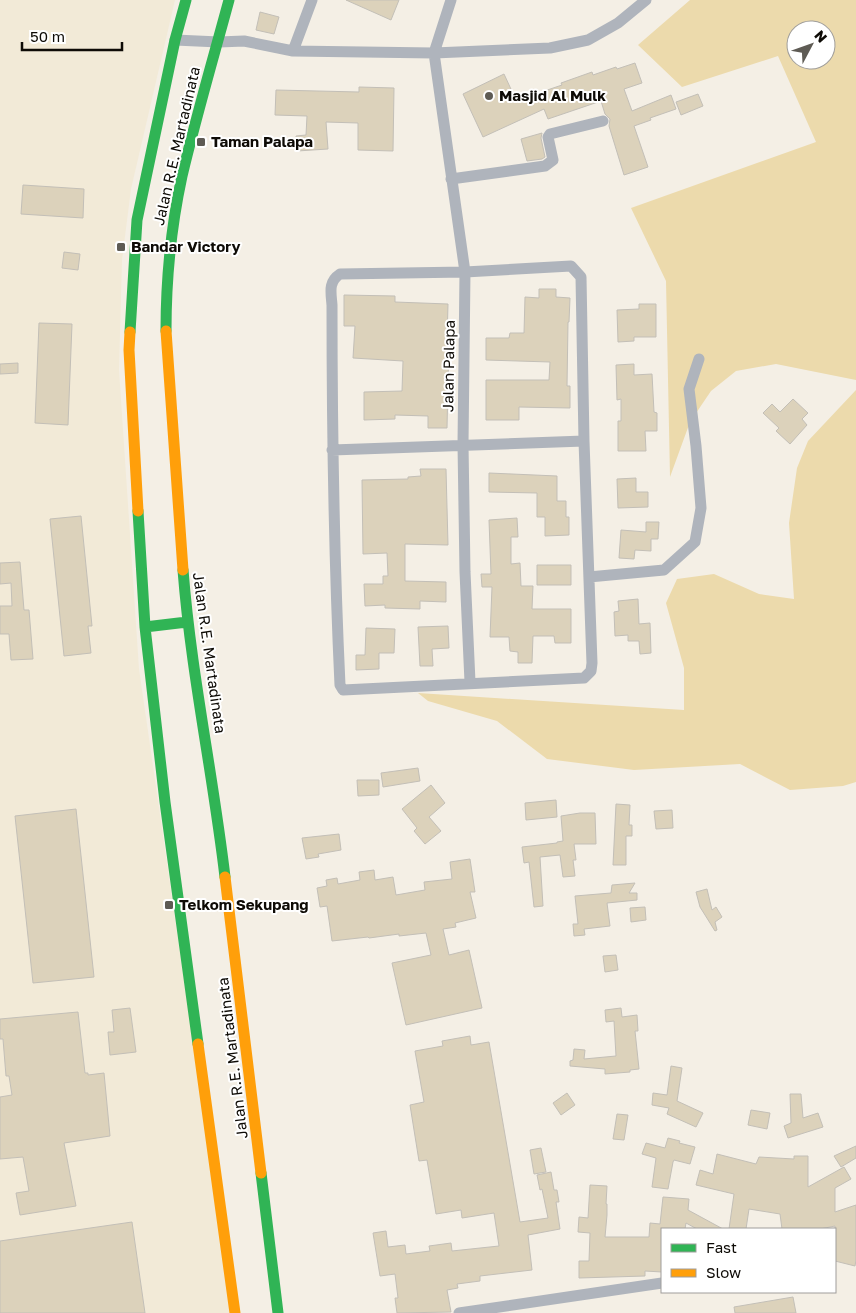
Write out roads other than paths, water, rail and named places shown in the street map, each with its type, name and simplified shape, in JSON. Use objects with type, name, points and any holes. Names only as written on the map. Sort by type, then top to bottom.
[{"type":"highway","name":"Jalan R.E. Martadinata","points":[[186,0],[175,40],[137,220],[130,350],[145,627],[166,812],[235,1313]]},
{"type":"highway","name":"Jalan R.E. Martadinata","points":[[229,0],[182,177],[172,233],[166,290],[166,346],[187,622],[219,825],[278,1313]]},
{"type":"highway","points":[[145,627],[187,622]]},
{"type":"street","points":[[293,51],[312,0]]},
{"type":"street","name":"Jalan Palapa","points":[[451,0],[434,53],[465,272],[463,444],[465,572],[470,682]]},
{"type":"street","points":[[175,40],[244,42],[293,51],[434,53],[550,48],[588,40],[618,22],[646,0]]},
{"type":"street","points":[[451,179],[545,166],[553,160],[548,141],[550,134],[603,121]]},
{"type":"street","points":[[570,266],[581,277],[584,441],[591,671],[584,678],[470,682],[343,690],[340,685],[335,577],[332,450],[332,305],[330,286],[334,278],[340,274],[465,272],[570,266]]},
{"type":"street","points":[[589,577],[664,570],[695,542],[701,508],[689,389],[700,358]]},
{"type":"street","points":[[332,450],[584,441]]},
{"type":"street","points":[[459,1313],[661,1283]]},
{"type":"place","name":"Masjid Al Mulk","points":[[489,96]]},
{"type":"place","name":"Taman Palapa","points":[[201,142]]},
{"type":"place","name":"Bandar Victory","points":[[121,247]]},
{"type":"place","name":"Telkom Sekupang","points":[[169,905]]}]
